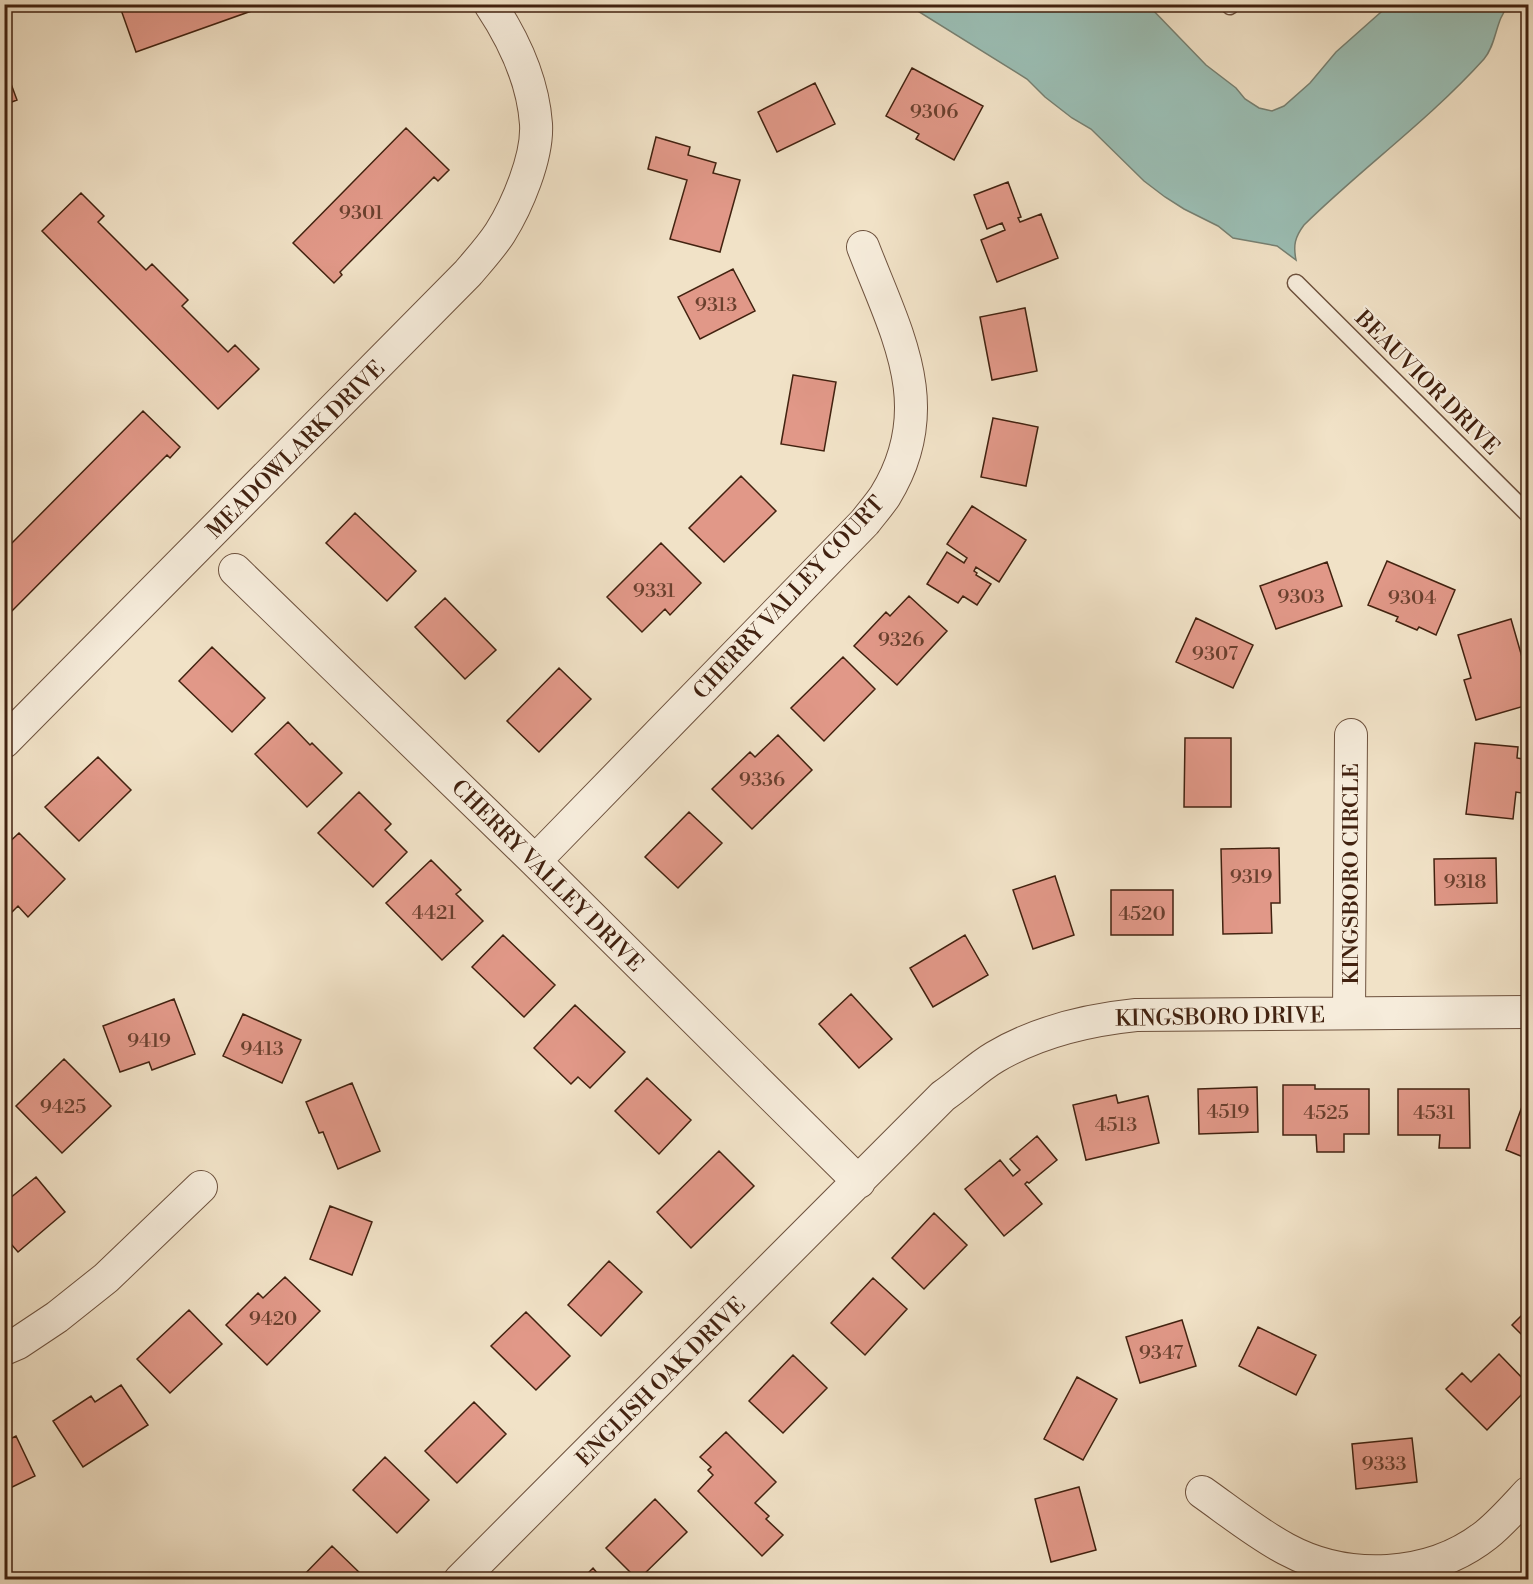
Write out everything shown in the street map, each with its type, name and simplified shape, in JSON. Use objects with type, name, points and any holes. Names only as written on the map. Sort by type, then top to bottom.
[{"type":"street","name":"MEADOWLARK DRIVE","points":[[4,742],[468,273],[499,234],[522,190],[531,158],[536,125],[533,100],[520,59],[490,4]]},
{"type":"street","name":"CHERRY VALLEY COURT","points":[[535,861],[865,522],[884,497],[898,469],[908,439],[912,408],[909,375],[897,331],[863,247]]},
{"type":"street","name":"CHERRY VALLEY DRIVE","points":[[235,570],[535,861],[859,1182]]},
{"type":"street","name":"KINGSBORO CIRCLE","points":[[1349,1013],[1351,735]]},
{"type":"street","name":"KINGSBORO DRIVE","points":[[859,1182],[943,1096],[969,1075],[996,1057],[1041,1035],[1071,1024],[1136,1015],[1528,1012]]},
{"type":"street","name":"ENGLISH OAK DRIVE","points":[[460,1580],[859,1182]]},
{"type":"street","points":[[4,1349],[18,1343],[57,1317],[106,1278],[201,1187]]},
{"type":"street","points":[[1202,1492],[1272,1541],[1301,1556],[1349,1570],[1381,1572],[1429,1564],[1473,1544],[1486,1535],[1528,1494]]},
{"type":"lane","name":"BEAUVIOR DRIVE","points":[[1296,283],[1528,514]]},
{"type":"water","points":[[908,5],[1148,5],[1206,65],[1236,88],[1245,99],[1259,108],[1272,111],[1284,106],[1310,83],[1336,52],[1389,5],[1509,5],[1504,11],[1484,59],[1441,103],[1304,225],[1296,241],[1296,260],[1277,246],[1233,238],[1218,226],[1165,197],[1144,181],[1091,129],[1072,118],[1045,97],[1027,79]]},
{"type":"building","points":[[128,4],[271,4],[136,52],[120,7]]},
{"type":"building","points":[[4,65],[17,100],[4,105]]},
{"type":"building","points":[[912,68],[983,106],[954,160],[916,139],[919,134],[886,116]]},
{"type":"building","points":[[815,83],[835,124],[777,152],[758,112]]},
{"type":"building","points":[[406,128],[449,170],[438,181],[434,177],[340,272],[342,275],[334,283],[293,243]]},
{"type":"building","points":[[656,137],[690,147],[688,155],[716,163],[713,173],[740,180],[720,252],[670,239],[687,180],[648,169]]},
{"type":"building","points":[[1008,182],[1021,217],[1018,218],[1020,222],[1041,214],[1058,258],[997,282],[981,240],[1005,230],[1002,223],[987,229],[974,195]]},
{"type":"building","points":[[81,193],[104,216],[98,222],[146,270],[152,264],[188,300],[182,306],[228,352],[235,345],[259,369],[218,409],[42,231]]},
{"type":"building","points":[[733,269],[755,311],[700,339],[678,297]]},
{"type":"building","points":[[1025,308],[1037,371],[992,380],[980,317]]},
{"type":"building","points":[[793,375],[836,382],[824,451],[781,444]]},
{"type":"building","points":[[143,411],[180,447],[170,458],[167,455],[4,619],[4,551]]},
{"type":"building","points":[[993,418],[1038,427],[1026,486],[981,477]]},
{"type":"building","points":[[741,476],[776,511],[724,562],[689,528]]},
{"type":"building","points":[[972,506],[1026,540],[999,582],[976,567],[974,571],[976,575],[991,584],[977,605],[963,596],[958,603],[927,584],[947,552],[964,563],[967,558],[947,544]]},
{"type":"building","points":[[355,513],[416,571],[387,601],[326,543]]},
{"type":"building","points":[[661,543],[701,583],[670,615],[665,609],[642,632],[607,597]]},
{"type":"building","points":[[1387,561],[1455,590],[1436,635],[1419,627],[1417,630],[1396,621],[1398,617],[1368,605]]},
{"type":"building","points":[[1327,562],[1342,606],[1276,629],[1260,586]]},
{"type":"building","points":[[909,596],[947,631],[897,685],[854,646],[886,612],[890,616]]},
{"type":"building","points":[[445,598],[496,650],[465,679],[415,627]]},
{"type":"building","points":[[1196,618],[1253,645],[1233,688],[1176,662]]},
{"type":"building","points":[[1511,619],[1528,678],[1528,705],[1476,720],[1464,680],[1471,678],[1458,635]]},
{"type":"building","points":[[212,647],[265,698],[232,732],[179,681]]},
{"type":"building","points":[[843,657],[875,689],[824,741],[791,708]]},
{"type":"building","points":[[559,668],[591,699],[539,752],[507,721]]},
{"type":"building","points":[[288,722],[342,773],[307,807],[255,754]]},
{"type":"building","points":[[778,735],[812,770],[752,829],[712,789],[750,752],[755,757]]},
{"type":"building","points":[[1185,738],[1231,738],[1231,807],[1184,807]]},
{"type":"building","points":[[1475,743],[1518,747],[1517,758],[1528,760],[1528,794],[1516,792],[1513,819],[1466,814]]},
{"type":"building","points":[[98,757],[131,790],[79,841],[45,807]]},
{"type":"building","points":[[359,792],[391,824],[385,830],[407,852],[373,887],[318,833]]},
{"type":"building","points":[[689,812],[722,843],[678,888],[645,857]]},
{"type":"building","points":[[19,833],[65,879],[28,917],[18,906],[7,917],[4,914],[4,847]]},
{"type":"building","points":[[1279,848],[1280,903],[1271,903],[1272,933],[1223,934],[1221,849]]},
{"type":"building","points":[[1496,858],[1497,903],[1435,905],[1434,859]]},
{"type":"building","points":[[431,860],[461,890],[456,894],[483,921],[442,960],[386,903]]},
{"type":"building","points":[[1055,876],[1074,935],[1033,949],[1013,890]]},
{"type":"building","points":[[1111,890],[1173,890],[1173,935],[1111,935]]},
{"type":"building","points":[[503,935],[555,985],[524,1017],[472,967]]},
{"type":"building","points":[[965,935],[988,975],[933,1007],[910,968]]},
{"type":"building","points":[[851,994],[892,1039],[859,1068],[819,1024]]},
{"type":"building","points":[[174,999],[195,1054],[152,1070],[149,1062],[120,1072],[103,1026]]},
{"type":"building","points":[[575,1005],[625,1052],[590,1088],[578,1077],[571,1084],[534,1048]]},
{"type":"building","points":[[243,1014],[301,1040],[282,1083],[223,1056]]},
{"type":"building","points":[[64,1059],[111,1106],[62,1153],[16,1106]]},
{"type":"building","points":[[647,1078],[691,1120],[659,1154],[615,1111]]},
{"type":"building","points":[[352,1083],[380,1151],[338,1169],[323,1132],[319,1133],[306,1102]]},
{"type":"building","points":[[1283,1085],[1315,1085],[1315,1089],[1369,1089],[1369,1134],[1344,1134],[1344,1152],[1317,1152],[1316,1135],[1283,1135]]},
{"type":"building","points":[[1257,1087],[1258,1132],[1199,1134],[1198,1089]]},
{"type":"building","points":[[1398,1089],[1469,1089],[1470,1148],[1439,1148],[1440,1135],[1398,1135]]},
{"type":"building","points":[[1528,1094],[1528,1159],[1506,1150]]},
{"type":"building","points":[[1116,1095],[1118,1103],[1148,1096],[1159,1143],[1086,1160],[1073,1105]]},
{"type":"building","points":[[1037,1136],[1057,1160],[1025,1184],[1042,1204],[1004,1236],[965,1189],[1000,1160],[1013,1176],[1020,1170],[1010,1159]]},
{"type":"building","points":[[719,1151],[754,1186],[691,1248],[657,1212]]},
{"type":"building","points":[[36,1177],[65,1212],[18,1252],[4,1236],[4,1203]]},
{"type":"building","points":[[330,1206],[372,1222],[352,1275],[310,1259]]},
{"type":"building","points":[[934,1213],[967,1245],[924,1289],[892,1258]]},
{"type":"building","points":[[609,1261],[642,1292],[601,1336],[568,1305]]},
{"type":"building","points":[[285,1277],[320,1311],[267,1365],[226,1325],[258,1293],[263,1298]]},
{"type":"building","points":[[873,1278],[907,1309],[865,1355],[831,1323]]},
{"type":"building","points":[[1528,1309],[1528,1341],[1512,1325]]},
{"type":"building","points":[[189,1310],[222,1344],[170,1393],[137,1359]]},
{"type":"building","points":[[526,1312],[570,1356],[536,1390],[491,1346]]},
{"type":"building","points":[[1182,1320],[1196,1366],[1140,1383],[1126,1337]]},
{"type":"building","points":[[1258,1327],[1316,1355],[1296,1395],[1239,1366]]},
{"type":"building","points":[[1499,1354],[1528,1384],[1528,1388],[1487,1430],[1446,1389],[1462,1373],[1471,1382]]},
{"type":"building","points":[[793,1355],[827,1388],[783,1433],[749,1401]]},
{"type":"building","points":[[1077,1377],[1117,1399],[1083,1460],[1044,1439]]},
{"type":"building","points":[[121,1385],[148,1425],[83,1467],[53,1421],[91,1396],[95,1402]]},
{"type":"building","points":[[474,1402],[506,1434],[457,1483],[425,1451]]},
{"type":"building","points":[[726,1432],[776,1482],[755,1503],[769,1516],[766,1519],[783,1535],[762,1556],[698,1491],[713,1475],[708,1470],[711,1467],[700,1457]]},
{"type":"building","points":[[16,1436],[35,1476],[4,1491],[4,1442]]},
{"type":"building","points":[[1412,1438],[1417,1482],[1356,1489],[1352,1444]]},
{"type":"building","points":[[385,1457],[429,1500],[397,1533],[353,1490]]},
{"type":"building","points":[[1079,1487],[1096,1550],[1051,1562],[1035,1499]]},
{"type":"building","points":[[655,1499],[687,1532],[638,1580],[606,1548]]},
{"type":"building","points":[[332,1546],[364,1577],[361,1580],[299,1580]]},
{"type":"building","points":[[593,1568],[603,1580],[581,1580]]}]
